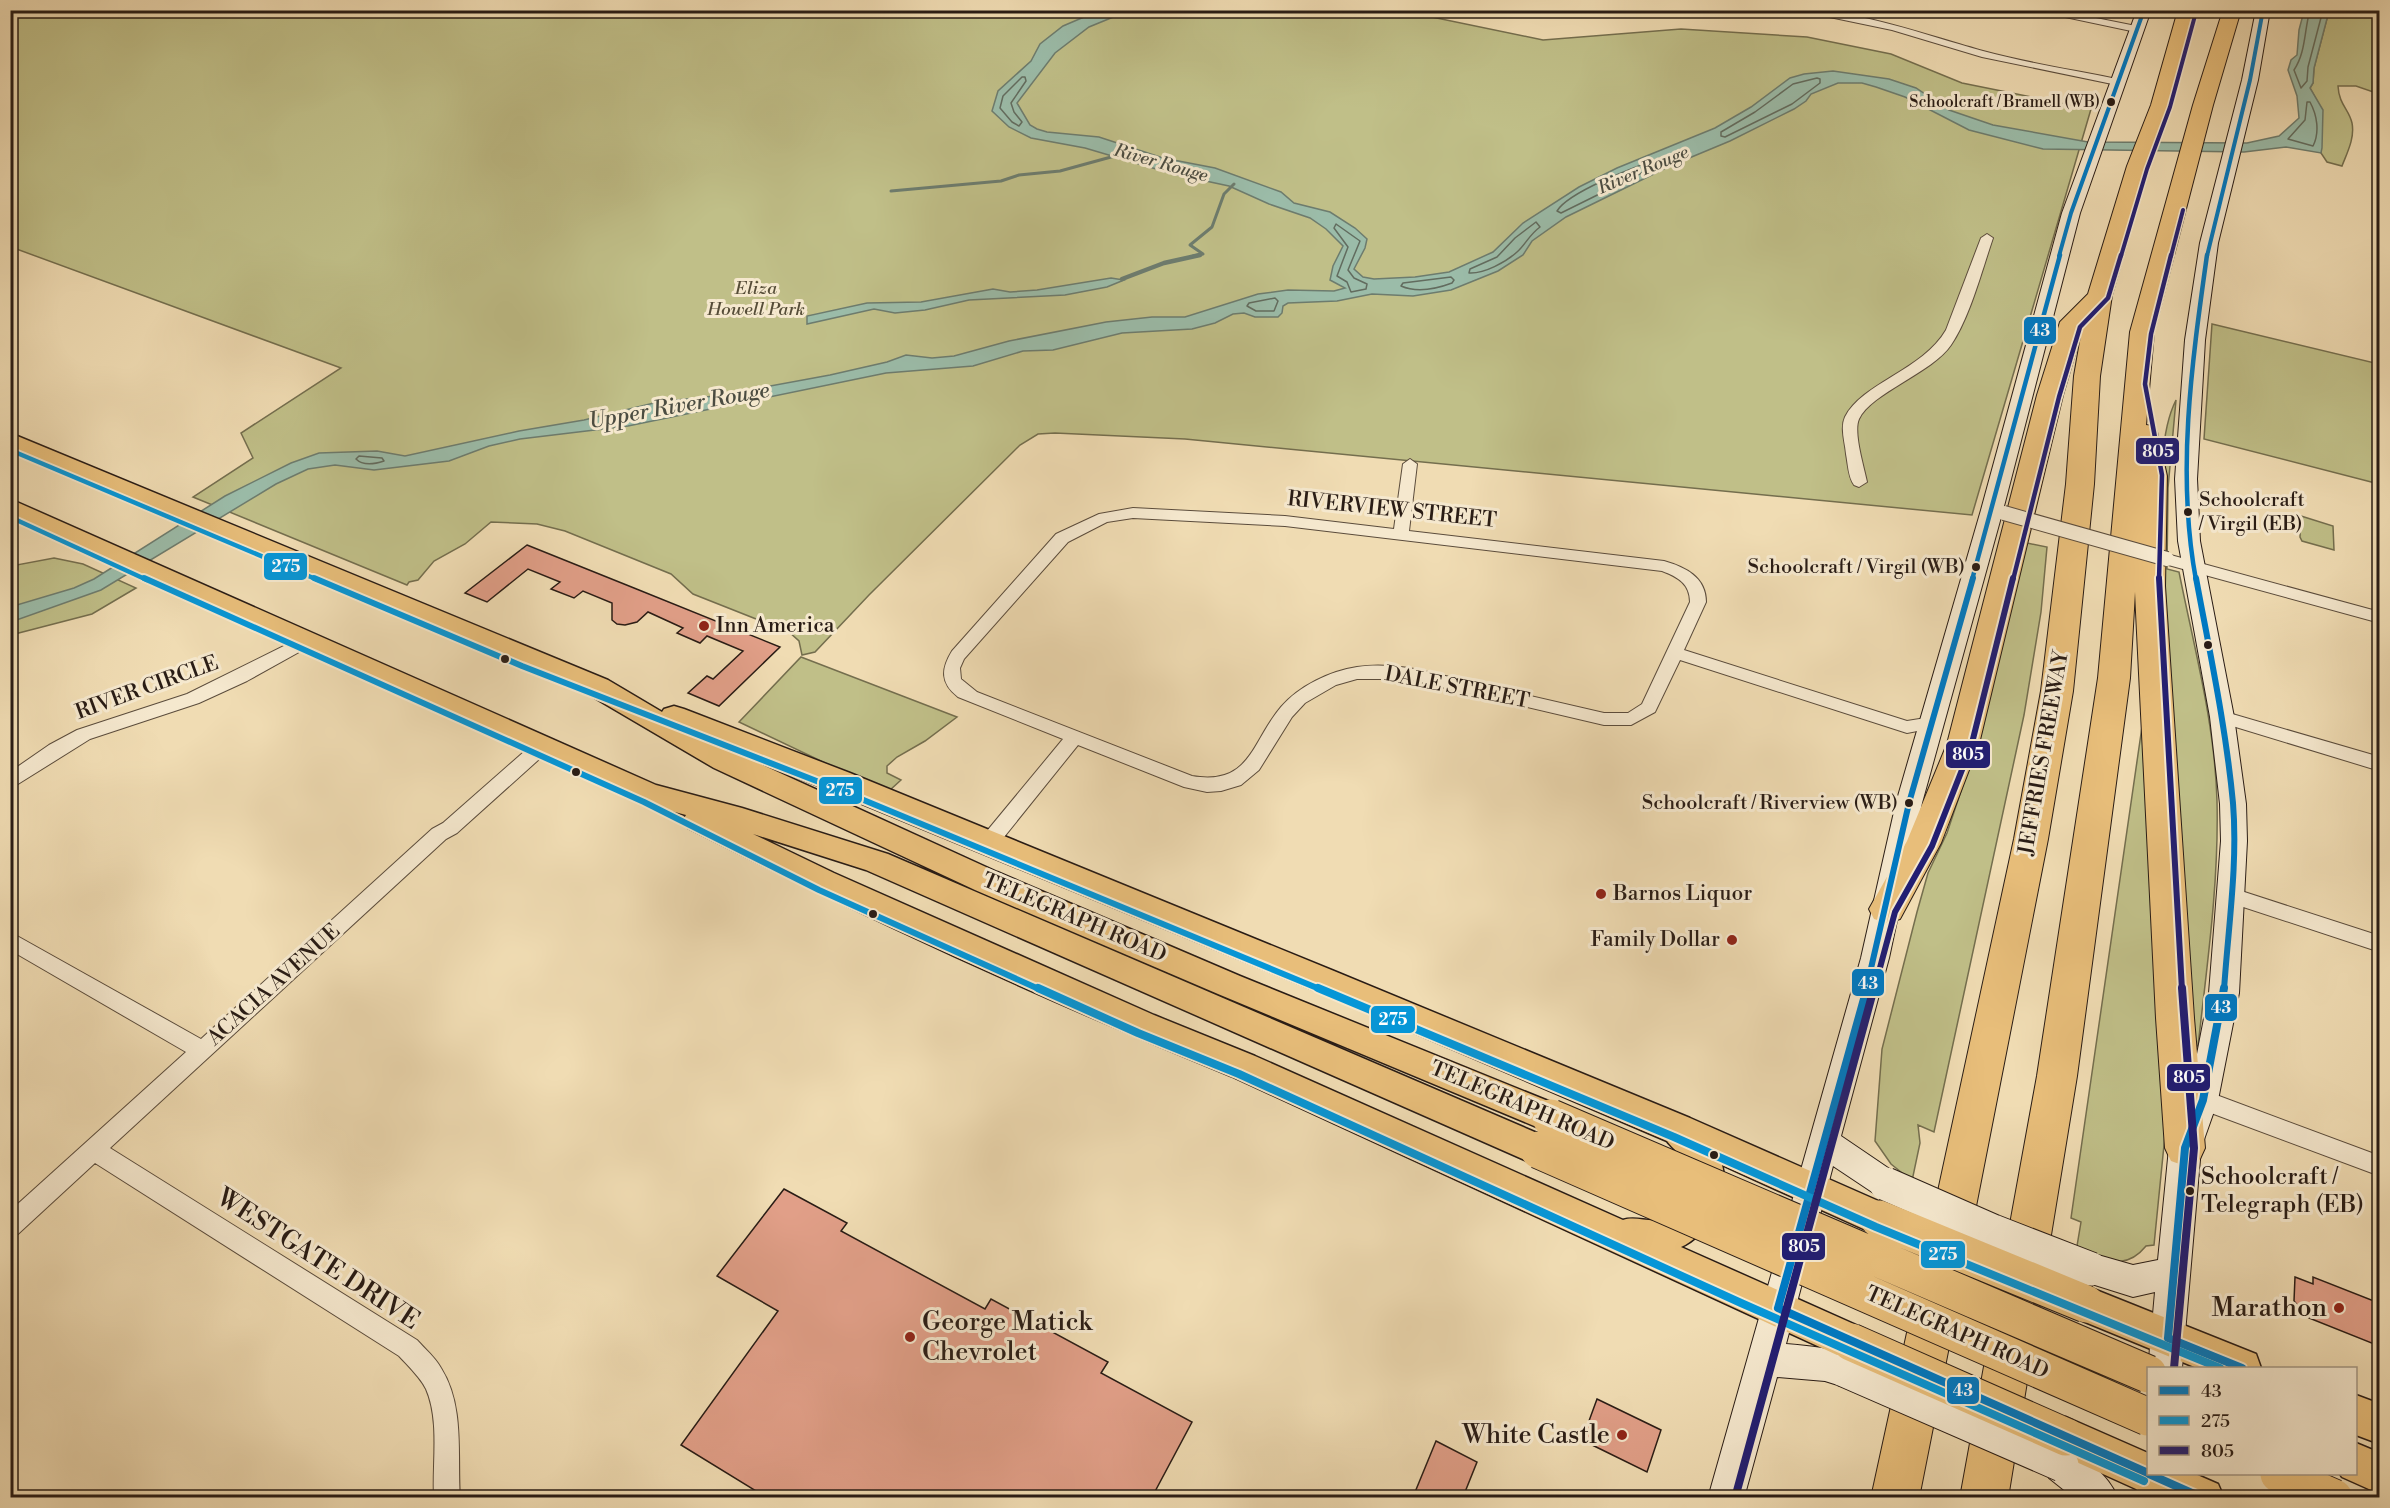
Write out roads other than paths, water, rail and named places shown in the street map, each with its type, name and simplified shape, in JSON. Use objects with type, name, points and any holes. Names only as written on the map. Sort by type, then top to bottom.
[{"type":"highway","name":"JEFFRIES FREEWAY","points":[[1895,1497],[2031,838],[2057,691],[2080,484],[2087,376],[2100,295],[2138,166],[2161,105],[2187,10]]},
{"type":"highway","points":[[1984,1497],[2057,1076],[2114,678],[2142,332],[2152,287],[2232,10]]},
{"type":"highway","points":[[1887,909],[1924,843],[1963,744],[2050,395],[2072,322],[2100,295]]},
{"type":"highway","points":[[2136,384],[2152,476],[2150,586],[2175,1018],[2185,1148]]},
{"type":"main road","points":[[1726,1497],[1887,909],[1909,803],[1998,511],[2071,213],[2144,10]]},
{"type":"main road","points":[[2167,1353],[2185,1148],[2203,1100],[2224,993],[2232,896],[2233,804],[2223,717],[2189,542],[2186,479],[2195,340],[2209,243],[2244,104],[2263,10]]},
{"type":"main road","name":"TELEGRAPH ROAD","points":[[10,440],[598,687],[724,761],[908,846],[1229,985],[2147,1417]]},
{"type":"main road","points":[[10,455],[21,459],[64,462]]},
{"type":"main road","name":"TELEGRAPH ROAD","points":[[10,507],[163,575],[304,642],[648,794],[742,819],[877,862],[1545,1134],[2147,1374]]},
{"type":"main road","points":[[598,687],[785,759],[989,842],[1678,1129],[1879,1219],[2088,1286],[2133,1281],[2174,1272]]},
{"type":"main road","points":[[648,794],[833,887],[1142,1025],[1233,1062],[1778,1308],[1848,1356],[2064,1451],[2204,1497]]},
{"type":"main road","points":[[1617,1234],[1665,1236],[1684,1226],[1697,1208],[1707,1183],[1704,1162],[1693,1144],[1678,1129]]},
{"type":"main road","points":[[1824,1142],[1886,1184],[1983,1226],[2088,1286],[2167,1353],[2237,1367]]},
{"type":"main road","points":[[1764,1359],[1825,1364],[1848,1356]]},
{"type":"main road","points":[[2357,1416],[2379,1424]]},
{"type":"main road","points":[[2064,1451],[2080,1478],[2100,1497]]},
{"type":"main road","points":[[2357,1464],[2379,1474]]},
{"type":"main road","points":[[2284,1475],[2334,1497]]},
{"type":"main road","points":[[2286,1497],[2288,1475]]},
{"type":"street","points":[[1801,10],[1894,27],[1995,58],[2117,82]]},
{"type":"street","points":[[2037,10],[2136,29]]},
{"type":"street","points":[[1859,482],[1850,432],[1852,418],[1867,401],[1933,357],[1946,344],[1987,238]]},
{"type":"street","points":[[1401,534],[1410,464]]},
{"type":"street","points":[[1998,511],[2379,618]]},
{"type":"street","name":"RIVERVIEW STREET","points":[[1075,736],[963,692],[956,687],[950,674],[958,655],[1062,538],[1074,530],[1104,518],[1152,513],[1285,521],[1642,563],[1676,570],[1688,577],[1698,594],[1698,602],[1676,652]]},
{"type":"street","name":"RIVER CIRCLE","points":[[10,782],[76,738],[197,697],[263,666],[304,642]]},
{"type":"street","points":[[1676,652],[1907,727],[1932,723]]},
{"type":"street","name":"DALE STREET","points":[[1075,736],[1190,782],[1207,785],[1221,784],[1235,780],[1247,771],[1286,713],[1299,699],[1318,686],[1342,677],[1373,672],[1407,673],[1621,721],[1638,716],[1649,708],[1676,652]]},
{"type":"street","points":[[2223,717],[2379,764]]},
{"type":"street","points":[[989,842],[1075,736]]},
{"type":"street","name":"ACACIA AVENUE","points":[[10,1226],[439,834],[450,828],[540,748]]},
{"type":"street","points":[[2232,896],[2379,944]]},
{"type":"street","points":[[10,940],[202,1050]]},
{"type":"street","points":[[2203,1100],[2379,1166]]},
{"type":"street","name":"WESTGATE DRIVE","points":[[93,1150],[393,1336],[408,1348],[434,1379],[439,1390],[443,1406],[447,1497]]},
{"type":"water","points":[[1098,11],[1128,11],[1089,27],[1055,53],[1017,103],[1030,125],[1047,132],[1099,137],[1163,158],[1215,168],[1281,192],[1294,203],[1330,212],[1355,228],[1367,239],[1354,269],[1363,277],[1374,279],[1415,277],[1449,272],[1493,252],[1523,223],[1579,187],[1617,168],[1715,128],[1751,107],[1790,78],[1804,74],[1833,71],[1889,79],[1916,88],[1949,110],[1993,125],[2088,142],[2247,143],[2279,136],[2299,118],[2297,96],[2288,70],[2291,60],[2297,55],[2299,30],[2304,11],[2329,11],[2310,88],[2323,110],[2322,148],[2321,153],[2286,147],[2244,152],[2043,149],[1969,130],[1905,97],[1876,87],[1862,83],[1838,83],[1811,94],[1806,101],[1794,109],[1730,141],[1670,166],[1566,217],[1532,241],[1523,255],[1498,271],[1451,290],[1413,296],[1372,294],[1337,301],[1288,303],[1283,306],[1282,313],[1278,317],[1233,314],[1215,323],[1192,329],[1122,333],[1053,350],[1023,351],[973,366],[886,373],[628,426],[520,439],[489,446],[449,461],[374,470],[335,465],[308,469],[276,484],[101,590],[11,622],[10,607],[74,588],[94,579],[225,496],[291,463],[319,453],[377,451],[405,456],[519,431],[584,420],[658,402],[715,396],[830,375],[887,362],[906,355],[932,358],[954,356],[1009,341],[1106,322],[1152,317],[1185,317],[1258,294],[1288,290],[1334,291],[1345,288],[1330,280],[1333,266],[1343,246],[1326,229],[1310,218],[1269,204],[1229,186],[1173,174],[1085,148],[1031,138],[1009,127],[992,111],[998,91],[1031,61],[1040,44],[1063,26]]},
{"type":"water","points":[[1111,278],[1124,280],[1107,287],[1065,295],[969,300],[925,310],[895,313],[874,309],[807,324],[807,316],[867,303],[921,302],[993,289],[1010,292],[1037,290]]},
{"type":"waterway","name":"River Rouge","points":[[891,191],[1001,181],[1019,175],[1060,171],[1122,154]]},
{"type":"waterway","points":[[1193,256],[1203,254],[1190,245],[1212,227],[1224,194],[1234,184]]},
{"type":"waterway","points":[[1122,279],[1164,263],[1200,255]]},
{"type":"place","name":"Schoolcraft / Bramell (WB)","points":[[2111,102]]},
{"type":"place","name":"Schoolcraft / Virgil (EB)","points":[[2188,512]]},
{"type":"place","name":"Schoolcraft / Virgil (WB)","points":[[1976,567]]},
{"type":"place","name":"Inn America","points":[[704,626]]},
{"type":"place","name":"Schoolcraft / Riverview (WB)","points":[[1909,803]]},
{"type":"place","name":"Barnos Liquor","points":[[1601,894]]},
{"type":"place","name":"Family Dollar","points":[[1732,940]]},
{"type":"place","name":"Schoolcraft / Telegraph (EB)","points":[[2190,1191]]},
{"type":"place","name":"Marathon","points":[[2339,1308]]},
{"type":"place","name":"George Matick Chevrolet","points":[[910,1337]]},
{"type":"place","name":"White Castle","points":[[1622,1435]]},
{"type":"park label","name":"Eliza Howell Park","points":[[756,298]]},
{"type":"water label","name":"Upper River Rouge","points":[[679,406]]}]
